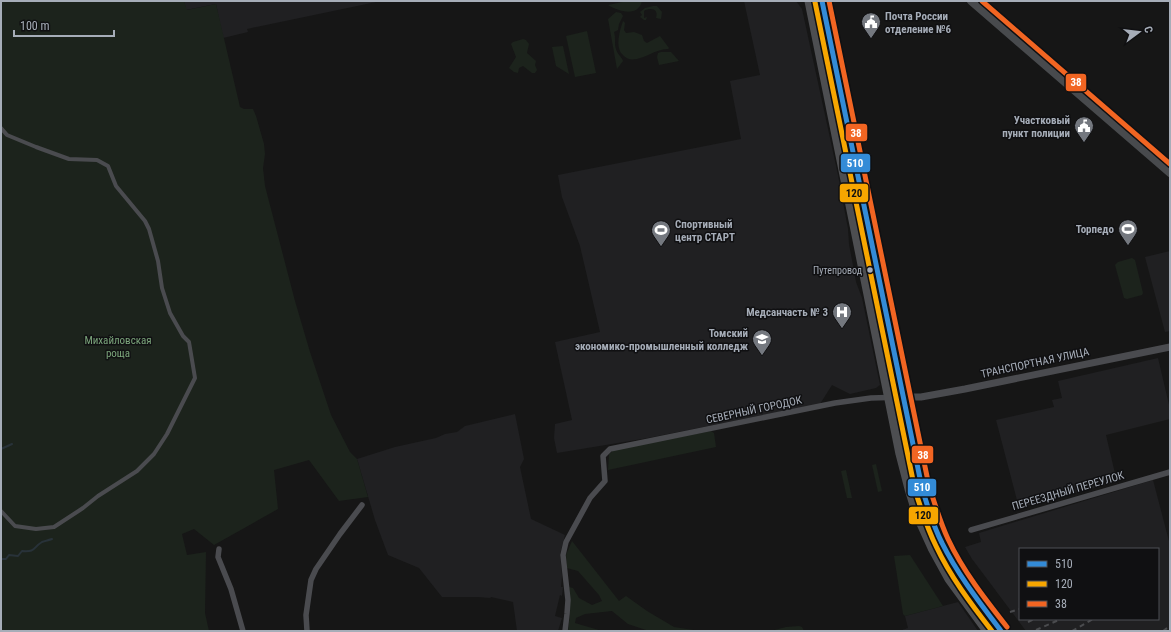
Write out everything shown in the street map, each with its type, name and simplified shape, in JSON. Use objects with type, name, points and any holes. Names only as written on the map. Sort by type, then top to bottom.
[{"type":"main road","points":[[809,1],[900,454],[917,515],[932,548],[949,579],[987,631]]},
{"type":"main road","points":[[822,1],[922,488],[929,511],[942,542],[976,598],[1001,631]]},
{"type":"main road","points":[[971,1],[1170,173]]},
{"type":"street","points":[[1,128],[7,135],[36,148],[69,159],[97,160],[108,166],[116,186],[149,229],[158,261],[162,288],[170,313],[183,336],[189,342],[195,378],[167,434],[154,454],[137,472],[98,496],[54,527],[36,528],[15,526],[1,511]]},
{"type":"street","name":"ТРАНСПОРТНАЯ УЛИЦА","points":[[904,397],[921,397],[965,389],[1170,347]]},
{"type":"street","name":"СЕВЕРНЫЙ ГОРОДОК","points":[[565,631],[568,614],[568,600],[562,555],[566,542],[590,498],[605,481],[603,456],[610,449],[835,403],[871,398],[904,397]]},
{"type":"street","name":"ПЕРЕЕЗДНЫЙ ПЕРЕУЛОК","points":[[971,530],[1170,472]]},
{"type":"street","points":[[307,631],[306,615],[311,580],[316,569],[362,505]]},
{"type":"street","points":[[219,549],[218,556],[231,589],[243,631]]},
{"type":"shaded area","points":[[184,1],[381,1],[247,29],[248,32],[223,38],[216,4],[186,10]]},
{"type":"shaded area","points":[[744,1],[796,1],[802,9],[838,175],[856,282],[862,298],[880,385],[876,388],[850,394],[832,385],[820,404],[648,438],[557,453],[554,438],[555,424],[572,420],[555,342],[600,332],[580,246],[562,197],[558,175],[741,139],[730,81],[760,75]]},
{"type":"shaded area","points":[[1170,251],[1170,331],[1165,332],[1145,257]]},
{"type":"shaded area","points":[[1158,358],[1170,409],[1170,419],[1106,435],[1117,482],[1022,507],[1020,506],[1018,504],[996,420],[1054,407],[1052,400],[1062,398],[1058,381]]},
{"type":"shaded area","points":[[515,414],[524,459],[520,467],[531,519],[565,535],[560,554],[562,576],[561,587],[563,587],[562,596],[560,595],[555,616],[562,618],[558,631],[517,631],[513,602],[491,597],[442,597],[419,568],[388,555],[375,520],[357,459],[395,447],[457,432],[465,426]]},
{"type":"shaded area","points":[[1153,480],[1170,545],[1170,631],[1026,631],[972,559],[965,547],[981,542],[979,533]]},
{"type":"shaded area","points":[[958,602],[978,631],[899,631],[908,628],[905,616]]},
{"type":"green space","name":"Михайловская роща","points":[[1,1],[184,1],[187,10],[216,4],[240,107],[244,109],[253,109],[256,116],[264,144],[265,154],[263,168],[265,186],[295,301],[331,415],[350,452],[357,459],[368,497],[339,501],[309,460],[274,470],[278,509],[214,545],[194,529],[182,534],[187,555],[206,552],[205,613],[209,631],[1,631]]},
{"type":"green space","points":[[627,1],[642,1],[636,10],[627,12],[608,5]]},
{"type":"green space","points":[[657,6],[662,12],[661,19],[656,18],[657,15],[652,9],[644,11],[644,18],[647,17],[646,20],[640,17],[642,15],[640,12],[645,8]]},
{"type":"green space","points":[[616,12],[621,13],[623,16],[618,30],[614,32],[615,45],[623,61],[617,69],[608,19]]},
{"type":"green space","points":[[623,21],[625,23],[624,30],[626,33],[634,32],[642,35],[644,41],[647,43],[660,36],[669,48],[656,51],[638,59],[627,58],[620,51],[618,42]]},
{"type":"green space","points":[[587,31],[596,73],[575,77],[566,36]]},
{"type":"green space","points":[[523,39],[529,44],[527,53],[536,61],[535,65],[537,70],[535,73],[532,73],[523,66],[519,68],[518,73],[509,68],[516,57],[511,44]]},
{"type":"green space","points":[[563,46],[569,74],[556,66],[552,47]]},
{"type":"green space","points":[[671,52],[679,61],[659,65],[657,57],[658,53]]},
{"type":"green space","points":[[1132,258],[1135,260],[1143,293],[1142,295],[1127,299],[1124,298],[1115,265],[1118,262]]},
{"type":"green space","points":[[711,431],[714,433],[716,447],[608,470],[609,454],[614,450]]},
{"type":"green space","points":[[876,464],[882,491],[878,492],[872,465]]},
{"type":"green space","points":[[846,470],[852,498],[847,498],[841,471]]},
{"type":"green space","points":[[572,541],[619,601],[626,596],[647,611],[674,627],[700,631],[649,631],[628,624],[612,611],[585,614],[576,618],[575,623],[602,631],[568,631],[570,615],[569,587],[573,588],[579,598],[592,605],[602,601],[599,595],[578,571],[567,568],[566,555]]},
{"type":"green space","points":[[910,555],[943,606],[905,616],[903,614],[894,556]]},
{"type":"green space","points":[[786,627],[802,627],[804,631],[771,631]]},
{"type":"waterway","points":[[1,449],[12,444]]},
{"type":"waterway","points":[[1,559],[6,559],[9,555],[18,556],[22,551],[32,550],[42,542],[52,539]]},
{"type":"railway","points":[[1010,612],[1019,609]]},
{"type":"railway","points":[[1028,622],[1032,620]]},
{"type":"railway","points":[[1036,630],[1059,620]]},
{"type":"railway","points":[[1072,631],[1091,620]]},
{"type":"railway","points":[[1163,631],[1170,626]]},
{"type":"transit line","name":"510","points":[[822,1],[922,488],[936,530],[948,555],[1001,631]]},
{"type":"transit line","name":"38","points":[[829,1],[929,486],[942,526],[960,562],[1007,627]]},
{"type":"transit line","name":"38","points":[[982,1],[1170,164]]},
{"type":"transit line","name":"120","points":[[815,2],[915,490],[927,525],[948,568],[961,590],[992,631]]},
{"type":"place","name":"Почта России отделение №6","points":[[871,39]]},
{"type":"place","name":"Участковый пункт полиции","points":[[1084,143]]},
{"type":"place","name":"Торпедо","points":[[1128,246]]},
{"type":"place","name":"Спортивный центр СТАРТ","points":[[661,247]]},
{"type":"place","name":"Путепровод","points":[[870,270]]},
{"type":"place","name":"Медсанчасть № 3","points":[[842,329]]},
{"type":"place","name":"Томский экономико-промышленный колледж","points":[[762,356]]}]
